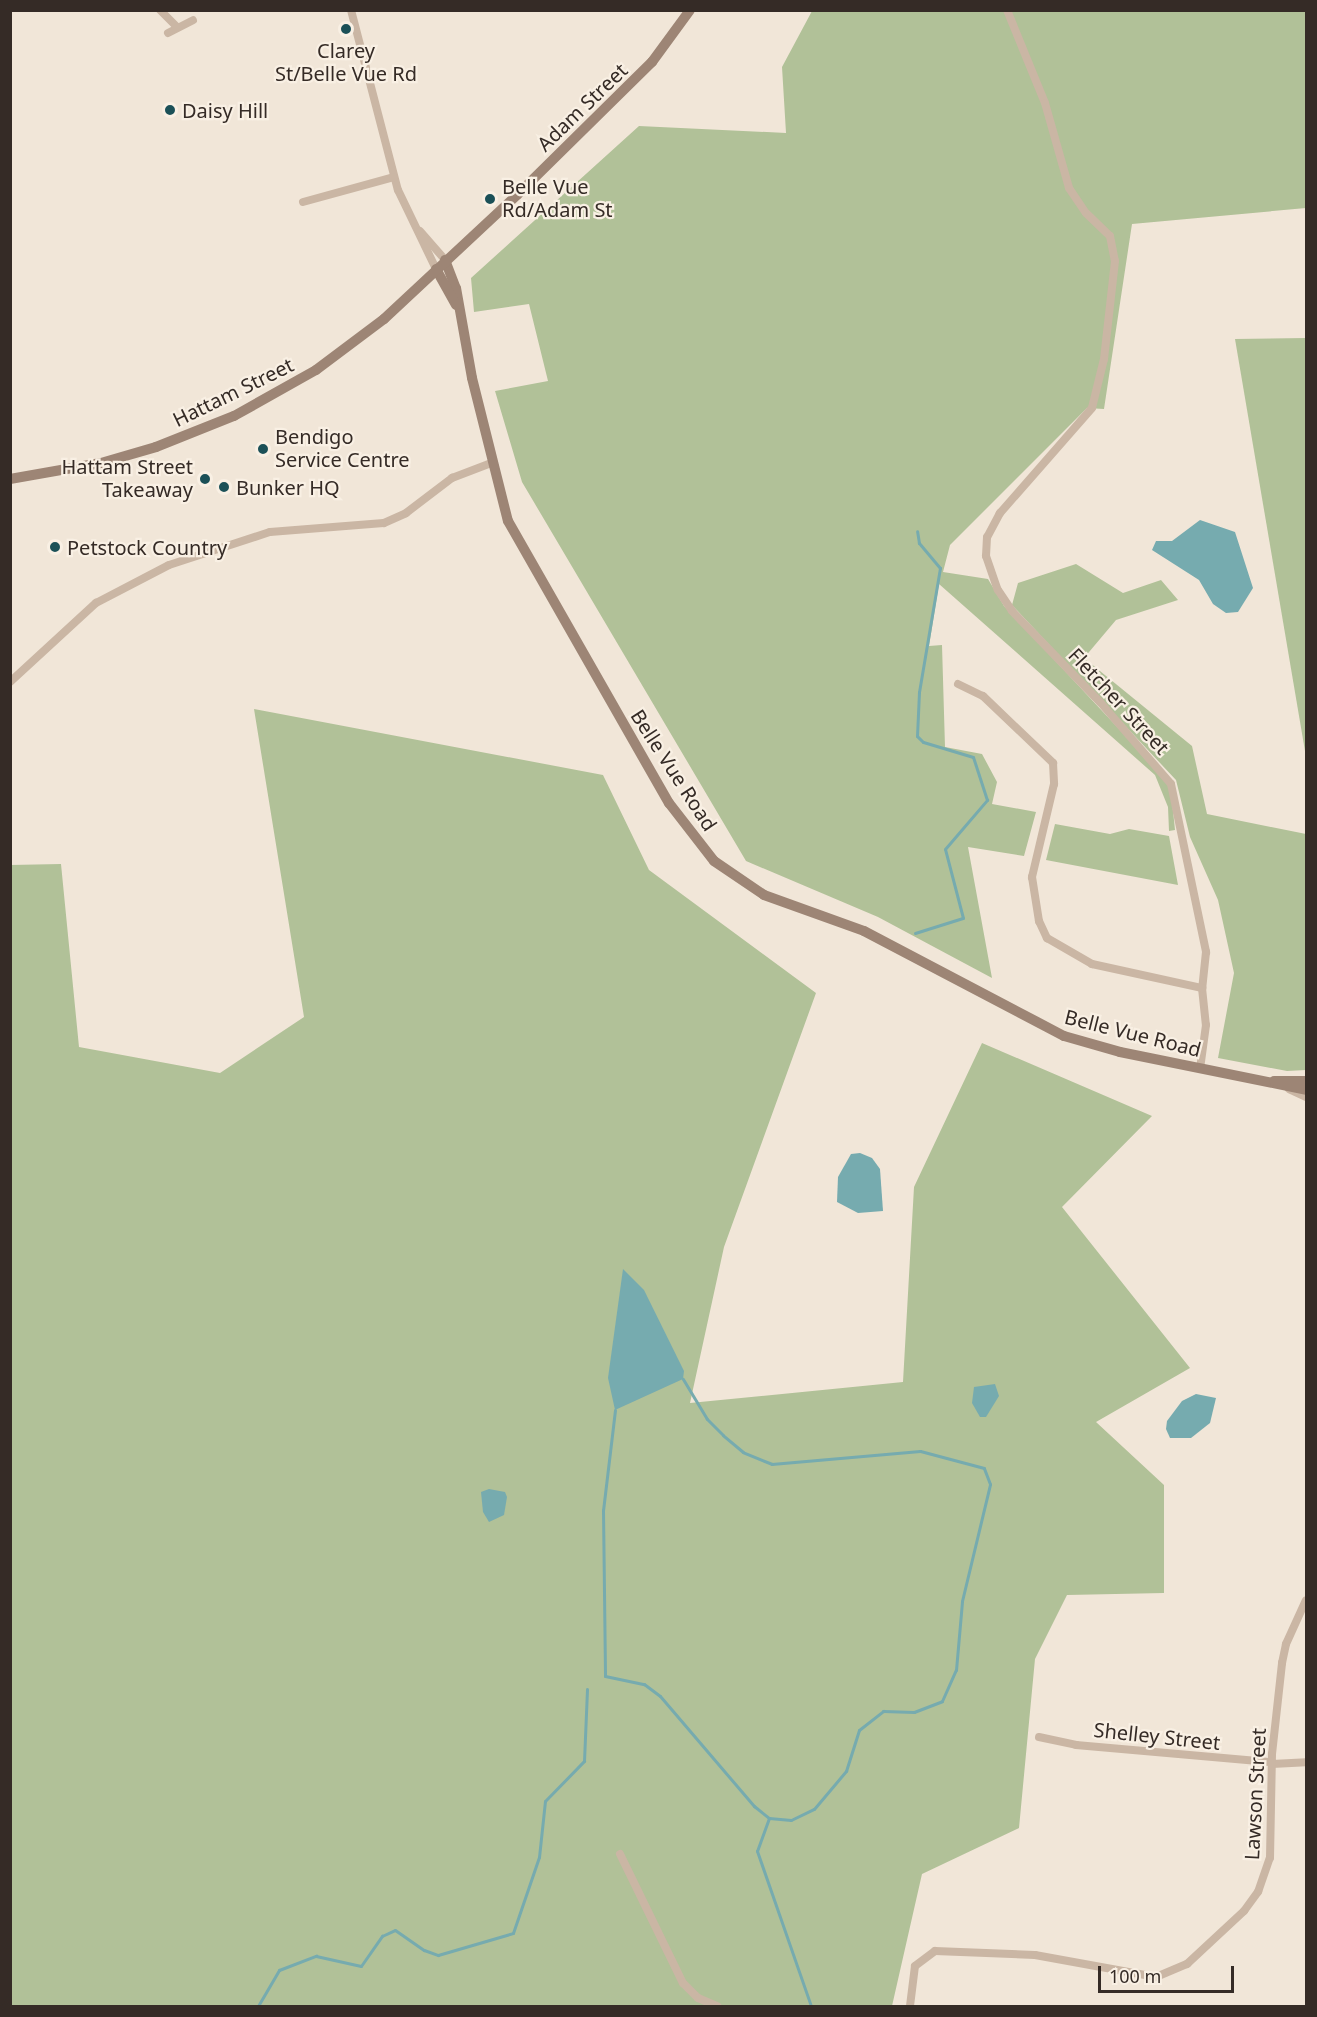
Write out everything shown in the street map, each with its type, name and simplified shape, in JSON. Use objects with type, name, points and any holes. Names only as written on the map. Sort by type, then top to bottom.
[{"type":"street","points":[[160,10],[176,26]]},
{"type":"street","name":"Belle Vue Road","points":[[351,10],[394,177],[436,269],[457,305]]},
{"type":"street","name":"Adam Street","points":[[436,269],[643,72],[690,10]]},
{"type":"street","name":"Fletcher Street","points":[[1007,10],[1045,103],[1069,188],[1086,213],[1105,229],[1114,249],[1105,348],[1092,408],[1000,513],[987,537],[986,556],[998,590],[1012,611],[1100,702],[1171,784],[1206,952],[1202,988],[1206,1025],[1200,1069]]},
{"type":"street","points":[[168,33],[176,26],[193,20]]},
{"type":"street","points":[[303,202],[394,177]]},
{"type":"street","name":"Belle Vue Road","points":[[417,228],[445,260],[454,281],[457,305],[491,463],[508,521],[543,588],[669,803],[714,861],[764,895],[864,931],[1064,1036],[1200,1069],[1306,1090]]},
{"type":"street","name":"Hattam Street","points":[[10,479],[132,455],[234,416],[292,385],[348,347],[436,269]]},
{"type":"street","points":[[10,682],[84,612],[149,574],[254,535],[392,521],[452,478],[491,463]]},
{"type":"street","points":[[958,684],[983,696],[1053,763],[1054,784],[1032,877],[1038,921],[1047,938],[1092,964],[1202,988]]},
{"type":"street","name":"Belle Vue Road","points":[[1268,1082],[1306,1081]]},
{"type":"street","points":[[1285,1087],[1306,1097]]},
{"type":"street","name":"Lawson Street","points":[[910,2007],[915,1966],[924,1956],[944,1949],[1035,1954],[1145,1977],[1178,1970],[1244,1911],[1264,1881],[1272,1845],[1272,1763],[1284,1653],[1306,1600]]},
{"type":"street","name":"Shelley Street","points":[[1040,1737],[1076,1745],[1272,1763],[1306,1762]]},
{"type":"street","points":[[620,1854],[683,1983],[698,1998],[717,2007]]},
{"type":"green space","points":[[812,11],[1306,11],[1306,208],[1132,224],[1104,409],[1087,408],[950,545],[943,572],[988,579],[1004,606],[1162,775],[1171,791],[1175,830],[1169,831],[1168,807],[1155,775],[939,584],[929,646],[942,645],[945,747],[982,754],[997,782],[992,804],[1036,812],[1024,856],[968,847],[992,978],[878,917],[746,861],[522,482],[495,391],[548,381],[529,304],[474,312],[471,278],[639,126],[786,133],[782,67]]},
{"type":"green space","points":[[1306,338],[1306,757],[1235,339]]},
{"type":"green space","points":[[1076,564],[1123,593],[1161,580],[1178,600],[1116,620],[1084,658],[1192,746],[1207,814],[1306,834],[1306,1070],[1287,1071],[1218,1058],[1234,973],[1218,900],[1190,837],[1176,780],[1012,605],[1018,583]]},
{"type":"green space","points":[[254,709],[603,775],[649,870],[816,993],[724,1247],[690,1403],[903,1382],[914,1187],[982,1043],[1152,1116],[1062,1207],[1190,1368],[1096,1422],[1164,1485],[1164,1593],[1067,1595],[1035,1659],[1019,1828],[922,1874],[892,2006],[11,2006],[10,865],[61,864],[79,1047],[220,1073],[304,1017]]},
{"type":"green space","points":[[1055,824],[1110,834],[1129,829],[1169,836],[1178,885],[1046,860]]},
{"type":"water","points":[[1200,520],[1235,532],[1253,588],[1238,612],[1226,613],[1213,604],[1199,580],[1152,550],[1156,541],[1172,541]]},
{"type":"water","points":[[860,1153],[872,1158],[880,1169],[883,1211],[858,1213],[837,1202],[838,1177],[851,1154]]},
{"type":"water","points":[[623,1269],[644,1290],[684,1371],[683,1379],[615,1410],[608,1378]]},
{"type":"water","points":[[995,1384],[999,1396],[986,1417],[980,1417],[972,1403],[974,1387]]},
{"type":"water","points":[[1196,1394],[1216,1398],[1210,1423],[1191,1438],[1170,1438],[1166,1429],[1167,1421],[1182,1401]]},
{"type":"water","points":[[489,1489],[505,1492],[507,1497],[504,1515],[489,1522],[483,1512],[481,1492]]},
{"type":"waterway","points":[[915,933],[963,918],[945,849],[987,800],[973,757],[923,742],[917,736],[919,692],[940,568],[919,543],[917,531]]},
{"type":"waterway","points":[[615,1410],[603,1510],[605,1676],[644,1684],[660,1696],[754,1806],[769,1818],[791,1820],[814,1809],[846,1771],[859,1730],[883,1711],[914,1712],[942,1701],[956,1670],[962,1601],[990,1484],[984,1468],[920,1451],[772,1464],[743,1452],[723,1435],[707,1419],[683,1379]]},
{"type":"waterway","points":[[258,2006],[279,1970],[316,1956],[361,1966],[382,1936],[395,1930],[424,1950],[438,1955],[513,1933],[539,1857],[545,1801],[584,1761],[587,1689]]},
{"type":"waterway","points":[[769,1818],[757,1851],[811,2006]]},
{"type":"place","name":"Clarey St/Belle Vue Rd","points":[[346,29]]},
{"type":"place","name":"Daisy Hill","points":[[170,110]]},
{"type":"place","name":"Belle Vue Rd/Adam St","points":[[490,199]]},
{"type":"place","name":"Bendigo Service Centre","points":[[263,449]]},
{"type":"place","name":"Hattam Street Takeaway","points":[[205,479]]},
{"type":"place","name":"Bunker HQ","points":[[224,487]]},
{"type":"place","name":"Petstock Country","points":[[55,547]]}]
